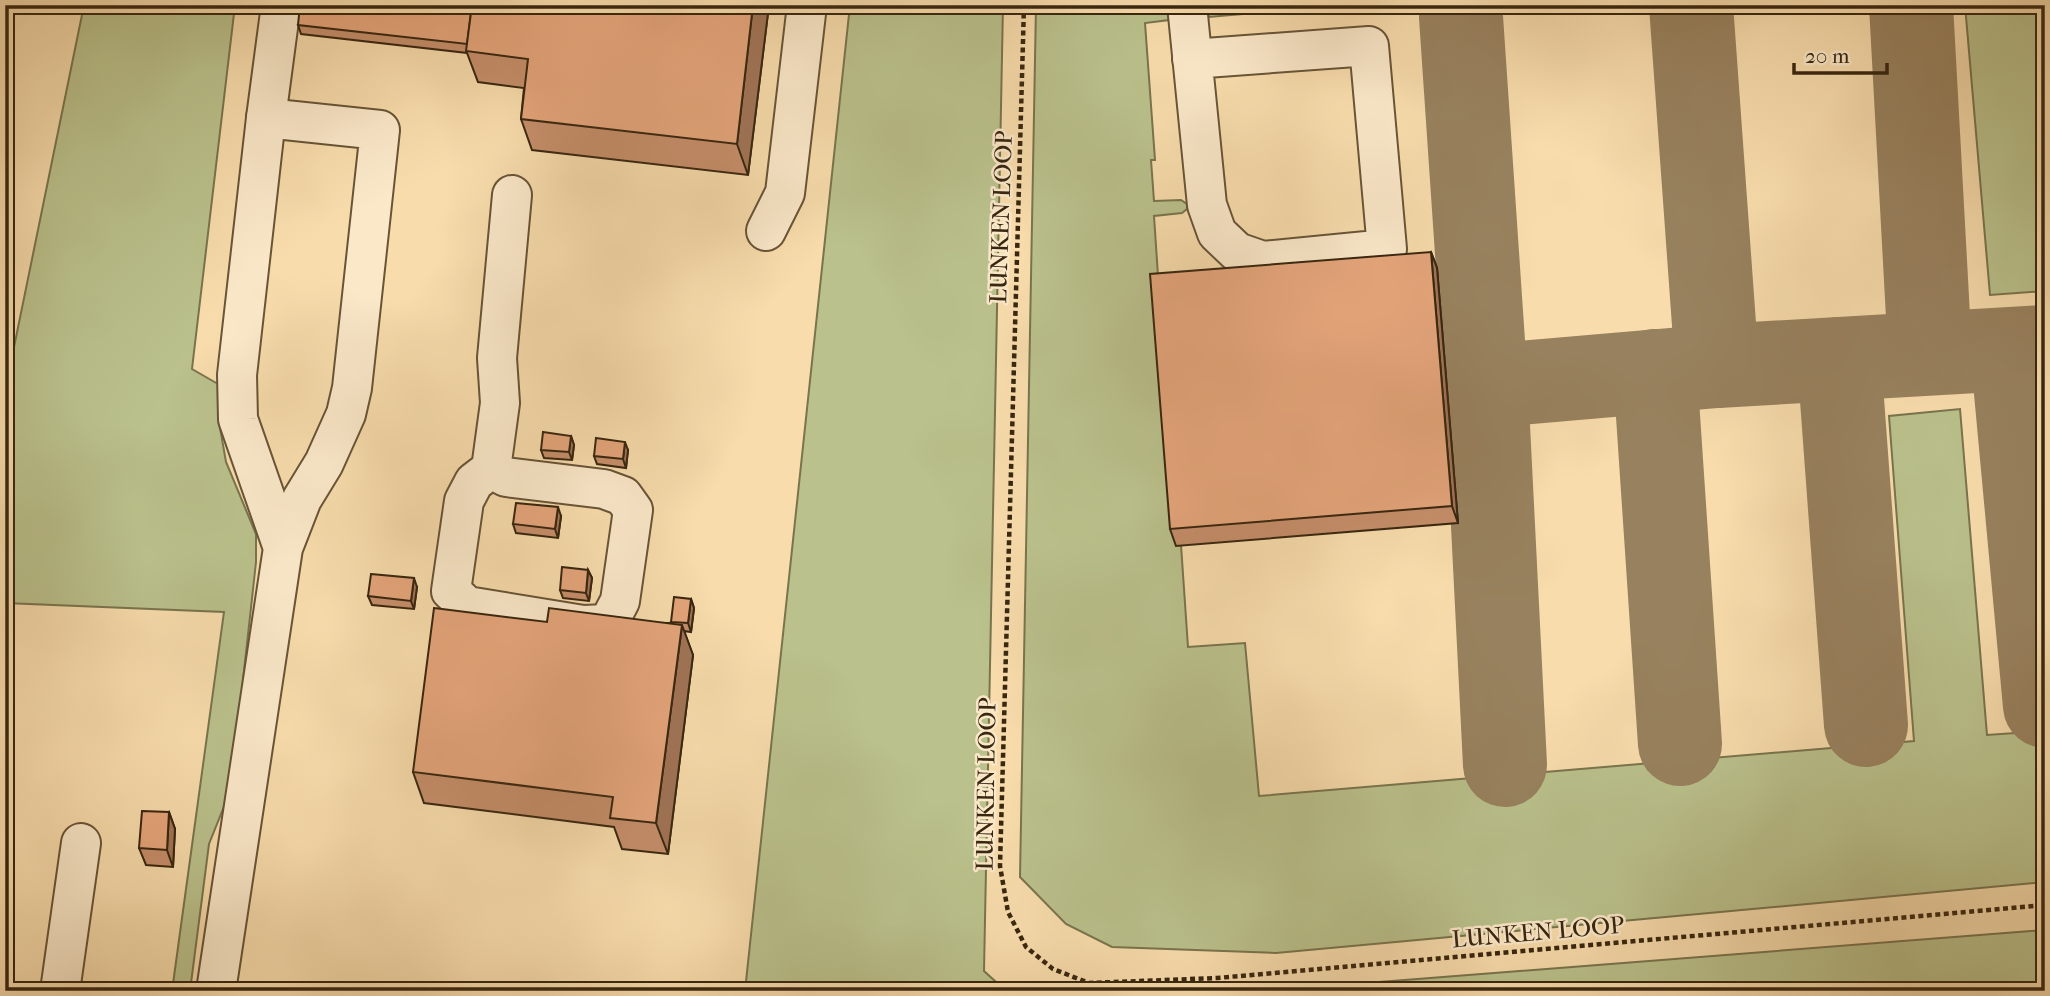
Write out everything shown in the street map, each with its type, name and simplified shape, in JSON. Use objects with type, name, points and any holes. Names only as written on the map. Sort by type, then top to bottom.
[{"type":"lane","points":[[281,5],[237,374],[238,419],[283,548]]},
{"type":"lane","points":[[766,231],[785,192],[807,5]]},
{"type":"lane","points":[[1186,5],[1207,205],[1217,233],[1237,252],[1263,261],[1387,249],[1369,46],[1192,59]]},
{"type":"lane","points":[[216,991],[283,548],[302,499],[324,463],[346,414],[352,388],[380,130],[266,118]]},
{"type":"lane","points":[[491,469],[506,477],[604,489],[623,496],[633,510],[620,601],[608,624],[583,625],[467,606],[451,591],[464,501],[474,482],[491,469],[499,403],[497,358],[512,195]]},
{"type":"lane","points":[[60,991],[81,844]]},
{"type":"path","name":"LUNKEN LOOP","points":[[1024,5],[1000,866],[1008,912],[1026,947],[1053,969],[1089,983],[1217,978],[2045,905]]},
{"type":"green space","points":[[84,5],[235,5],[192,369],[218,384],[219,422],[226,462],[256,534],[256,562],[231,789],[209,844],[190,991],[172,991],[224,612],[5,603],[5,391]]},
{"type":"green space","points":[[850,5],[1003,5],[984,971],[1006,991],[745,991]]},
{"type":"green space","points":[[1036,5],[1168,5],[1169,20],[1145,23],[1155,160],[1151,160],[1154,201],[1181,200],[1187,204],[1187,209],[1182,213],[1154,216],[1176,545],[1181,545],[1188,647],[1245,643],[1259,796],[1914,741],[1889,416],[1960,409],[1987,735],[2045,731],[2045,882],[1276,953],[1112,947],[1066,924],[1020,877]]},
{"type":"green space","points":[[1206,5],[1347,5],[1209,17]]},
{"type":"green space","points":[[1965,5],[2045,5],[2045,291],[1990,295]]},
{"type":"green space","points":[[2045,930],[2045,991],[1264,991]]},
{"type":"building","points":[[300,5],[472,5],[467,44],[298,25]]},
{"type":"building","points":[[472,5],[753,5],[737,144],[521,119],[528,59],[466,51]]},
{"type":"building","points":[[1431,252],[1452,506],[1170,529],[1150,274]]},
{"type":"building","points":[[543,432],[571,436],[569,452],[541,450]]},
{"type":"building","points":[[596,438],[625,442],[623,459],[594,456]]},
{"type":"building","points":[[516,503],[558,507],[555,529],[513,524]]},
{"type":"building","points":[[562,567],[588,570],[586,593],[560,590]]},
{"type":"building","points":[[371,574],[414,578],[411,601],[368,596]]},
{"type":"building","points":[[674,597],[691,599],[688,623],[671,622]]},
{"type":"building","points":[[434,608],[547,622],[549,608],[682,625],[656,823],[610,818],[613,797],[413,772]]},
{"type":"building","points":[[142,811],[169,812],[167,850],[139,848]]},
{"type":"taxiway","points":[[1691,5],[1717,366]]},
{"type":"taxiway","points":[[1911,5],[1930,353]]},
{"type":"taxiway","points":[[1461,17],[1486,386],[1505,765]]},
{"type":"taxiway","points":[[1486,386],[1717,366],[2045,347]]},
{"type":"taxiway","points":[[2012,349],[2045,706]]},
{"type":"taxiway","points":[[1839,359],[1866,725]]},
{"type":"taxiway","points":[[1655,371],[1680,744]]}]
